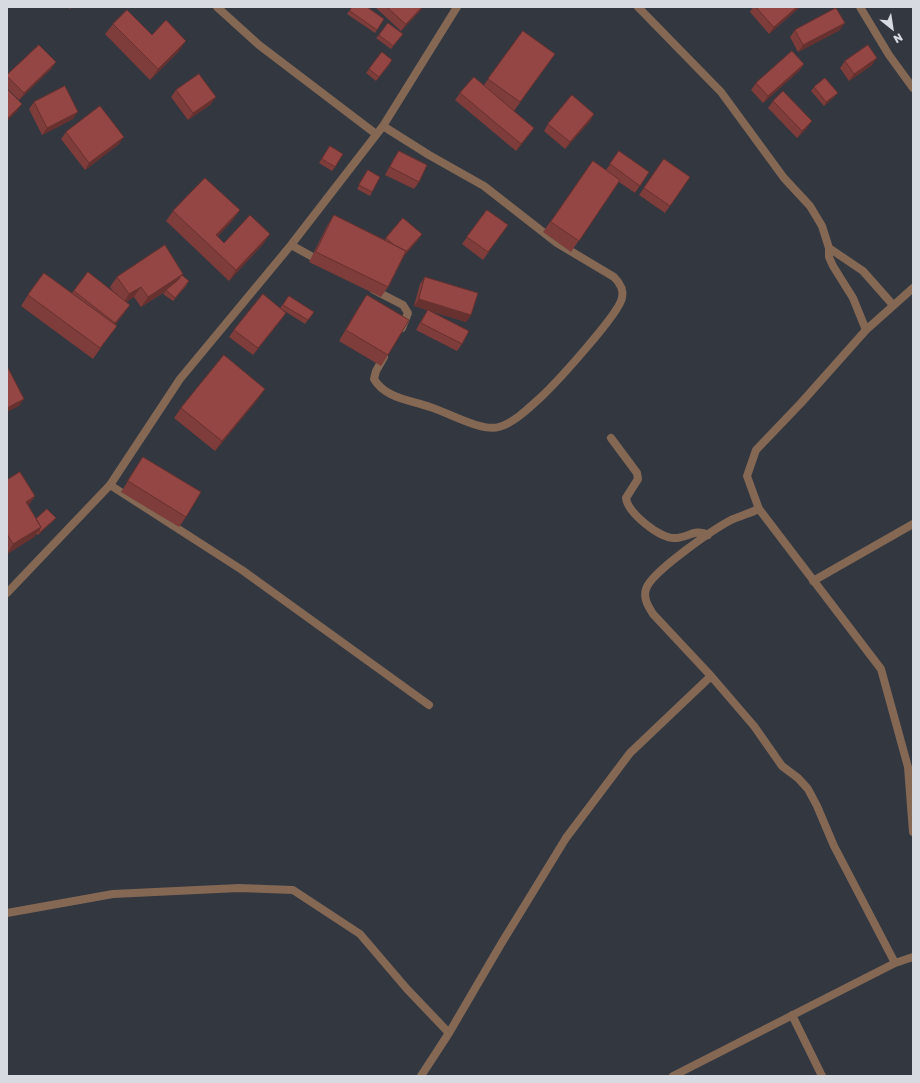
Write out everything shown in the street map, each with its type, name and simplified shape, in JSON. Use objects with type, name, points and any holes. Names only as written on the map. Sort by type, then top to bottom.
[{"type":"street","points":[[217,7],[259,45],[376,134]]},
{"type":"street","points":[[7,593],[110,485],[180,379],[291,245],[382,126],[457,7]]},
{"type":"street","points":[[638,7],[721,92],[784,178],[810,206],[822,226],[829,248],[829,257],[833,266],[853,298],[866,330]]},
{"type":"street","points":[[861,7],[889,55],[913,88]]},
{"type":"street","points":[[382,126],[484,186],[557,243],[614,277],[619,282],[623,294],[622,300],[613,316],[542,396],[515,418],[499,427],[480,426],[429,406],[399,398],[378,385],[374,379],[376,371],[387,353]]},
{"type":"street","points":[[291,245],[330,267]]},
{"type":"street","points":[[829,248],[863,271],[893,305]]},
{"type":"street","points":[[363,284],[404,305],[408,313],[398,334]]},
{"type":"street","points":[[913,288],[866,330],[801,403],[756,450],[747,476],[759,509],[881,669],[910,764],[913,832]]},
{"type":"street","points":[[611,438],[637,473],[638,479],[626,498],[627,504],[640,520],[668,537],[676,538],[698,532],[708,535]]},
{"type":"street","points":[[110,485],[242,570],[429,705]]},
{"type":"street","points":[[759,509],[731,520],[684,551],[646,587],[645,596],[653,614],[711,676],[754,726],[782,766],[798,778],[808,789],[834,846],[895,963]]},
{"type":"street","points":[[813,581],[913,524]]},
{"type":"street","points":[[421,1076],[449,1033],[501,944],[566,838],[630,753],[711,676]]},
{"type":"street","points":[[7,913],[113,894],[239,888],[293,890],[360,934],[407,989],[449,1033]]},
{"type":"street","points":[[673,1076],[895,963],[913,956]]},
{"type":"street","points":[[792,1015],[822,1076]]},
{"type":"building","points":[[352,7],[367,7],[384,19],[377,30],[350,11]]},
{"type":"building","points":[[387,7],[422,7],[406,24]]},
{"type":"building","points":[[756,7],[797,7],[774,27]]},
{"type":"building","points":[[836,8],[845,23],[803,45],[795,30]]},
{"type":"building","points":[[127,10],[152,35],[166,20],[186,41],[158,69],[113,24]]},
{"type":"building","points":[[388,23],[403,34],[393,46],[379,35]]},
{"type":"building","points":[[523,31],[555,54],[520,102],[488,79]]},
{"type":"building","points":[[39,45],[56,62],[24,93],[7,75]]},
{"type":"building","points":[[868,45],[877,58],[854,74],[845,61]]},
{"type":"building","points":[[792,51],[804,64],[768,96],[756,83]]},
{"type":"building","points":[[382,52],[392,60],[379,77],[369,69]]},
{"type":"building","points":[[199,74],[216,97],[193,113],[176,90]]},
{"type":"building","points":[[474,77],[534,128],[521,144],[460,93]]},
{"type":"building","points":[[825,78],[838,93],[826,102],[814,87]]},
{"type":"building","points":[[65,86],[78,112],[47,128],[34,102]]},
{"type":"building","points":[[7,89],[22,104],[7,119]]},
{"type":"building","points":[[783,91],[812,121],[802,131],[773,101]]},
{"type":"building","points":[[572,95],[594,114],[570,142],[548,124]]},
{"type":"building","points":[[100,106],[124,137],[89,163],[66,132]]},
{"type":"building","points":[[330,146],[343,154],[335,167],[322,159]]},
{"type":"building","points":[[399,151],[427,165],[419,182],[390,167]]},
{"type":"building","points":[[619,151],[649,172],[640,186],[610,164]]},
{"type":"building","points":[[664,159],[690,177],[670,206],[644,188]]},
{"type":"building","points":[[593,161],[620,180],[579,241],[551,222]]},
{"type":"building","points":[[368,170],[380,177],[372,192],[359,185]]},
{"type":"building","points":[[205,178],[240,210],[216,235],[224,243],[250,215],[270,234],[236,270],[173,211]]},
{"type":"building","points":[[487,210],[508,225],[488,252],[467,237]]},
{"type":"building","points":[[334,215],[406,251],[388,287],[316,252]]},
{"type":"building","points":[[403,218],[422,234],[405,253],[406,251],[394,245],[386,238]]},
{"type":"building","points":[[165,245],[183,274],[148,297],[141,287],[129,294],[117,277]]},
{"type":"building","points":[[88,272],[130,305],[115,323],[74,291]]},
{"type":"building","points":[[44,273],[117,326],[100,348],[28,295]]},
{"type":"building","points":[[182,275],[189,281],[175,298],[166,290]]},
{"type":"building","points":[[425,277],[478,293],[471,315],[419,299]]},
{"type":"building","points":[[263,294],[286,313],[258,348],[234,330]]},
{"type":"building","points":[[367,295],[409,320],[388,355],[346,330]]},
{"type":"building","points":[[289,296],[314,312],[308,320],[283,305]]},
{"type":"building","points":[[428,310],[469,331],[462,344],[421,323]]},
{"type":"building","points":[[224,355],[265,389],[222,441],[181,408]]},
{"type":"building","points":[[7,366],[24,399],[7,408]]},
{"type":"building","points":[[143,457],[201,492],[186,517],[128,481]]},
{"type":"building","points":[[20,472],[35,496],[26,502],[41,527],[13,544],[7,534],[7,480]]},
{"type":"building","points":[[47,509],[56,518],[40,532],[39,530],[41,527],[36,519]]}]
